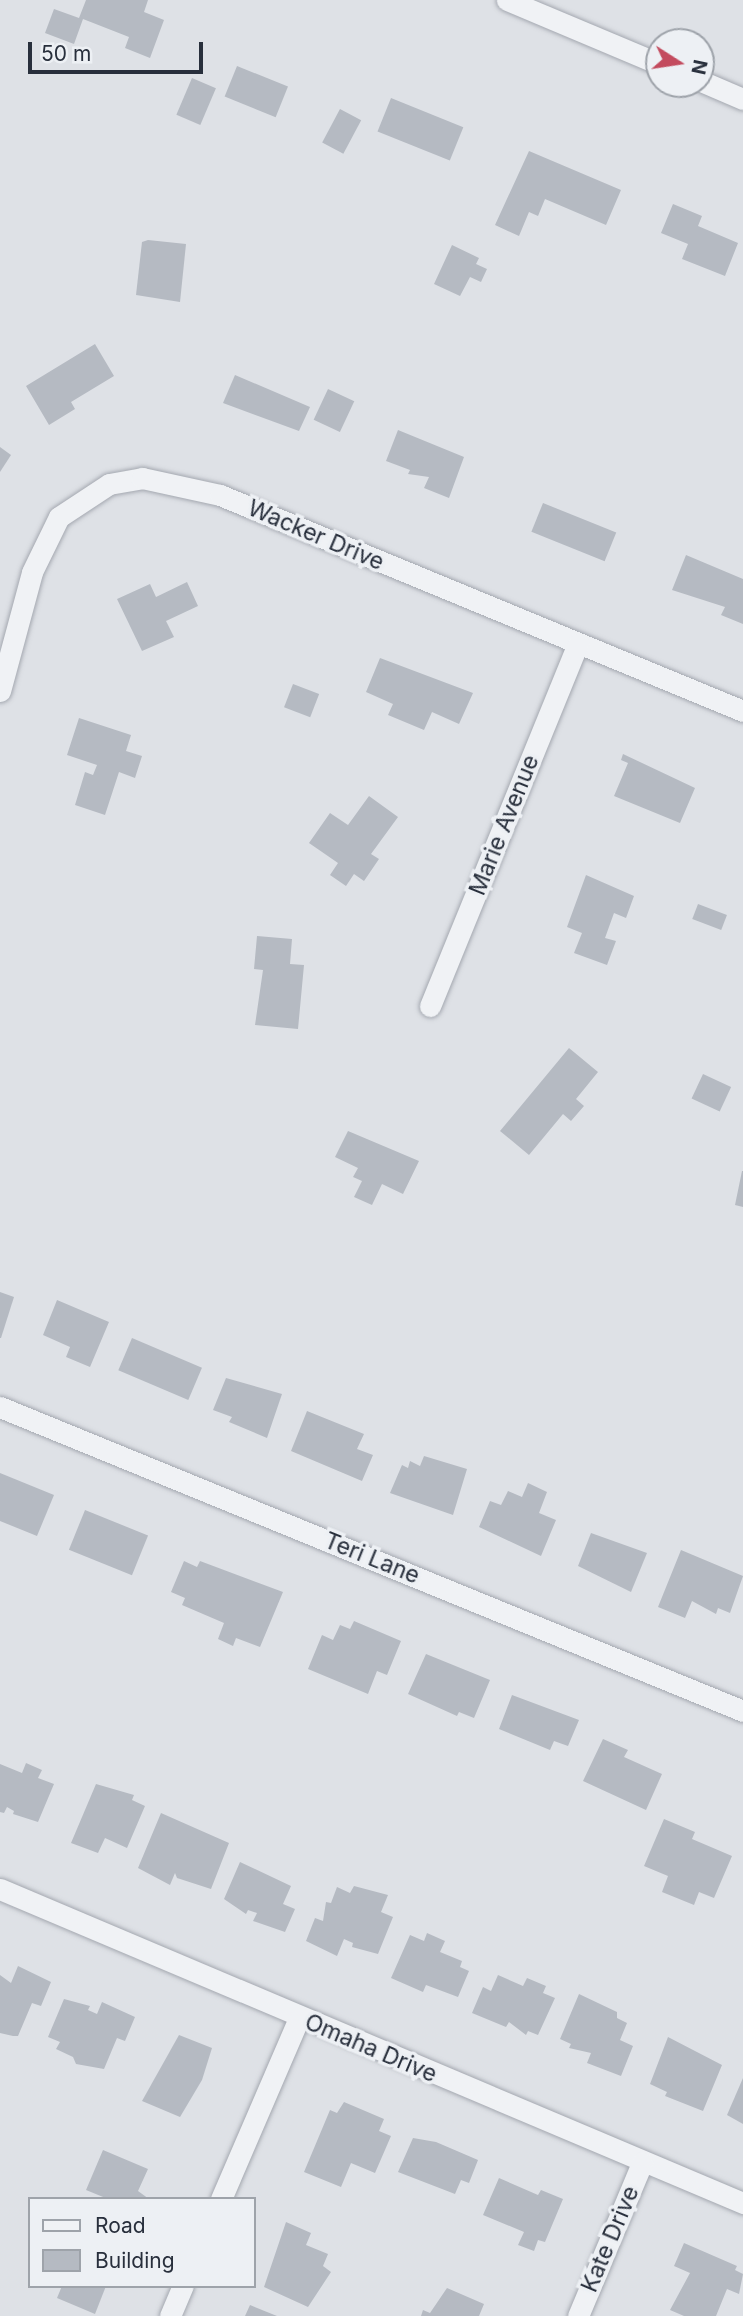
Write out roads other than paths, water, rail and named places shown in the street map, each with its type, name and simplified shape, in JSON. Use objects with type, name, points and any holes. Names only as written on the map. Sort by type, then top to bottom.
[{"type":"street","points":[[507,0],[645,58]]},
{"type":"street","points":[[715,87],[743,99]]},
{"type":"street","name":"Wacker Drive","points":[[0,691],[32,572],[60,517],[110,484],[142,478],[220,495],[743,711]]},
{"type":"street","name":"Marie Avenue","points":[[430,1006],[578,644]]},
{"type":"street","name":"Teri Lane","points":[[0,1407],[743,1711]]},
{"type":"street","name":"Omaha Drive","points":[[0,1889],[299,2018],[743,2203]]},
{"type":"street","points":[[222,2197],[299,2018]]},
{"type":"street","name":"Kate Drive","points":[[578,2316],[642,2162]]},
{"type":"street","points":[[170,2316],[182,2288]]}]
